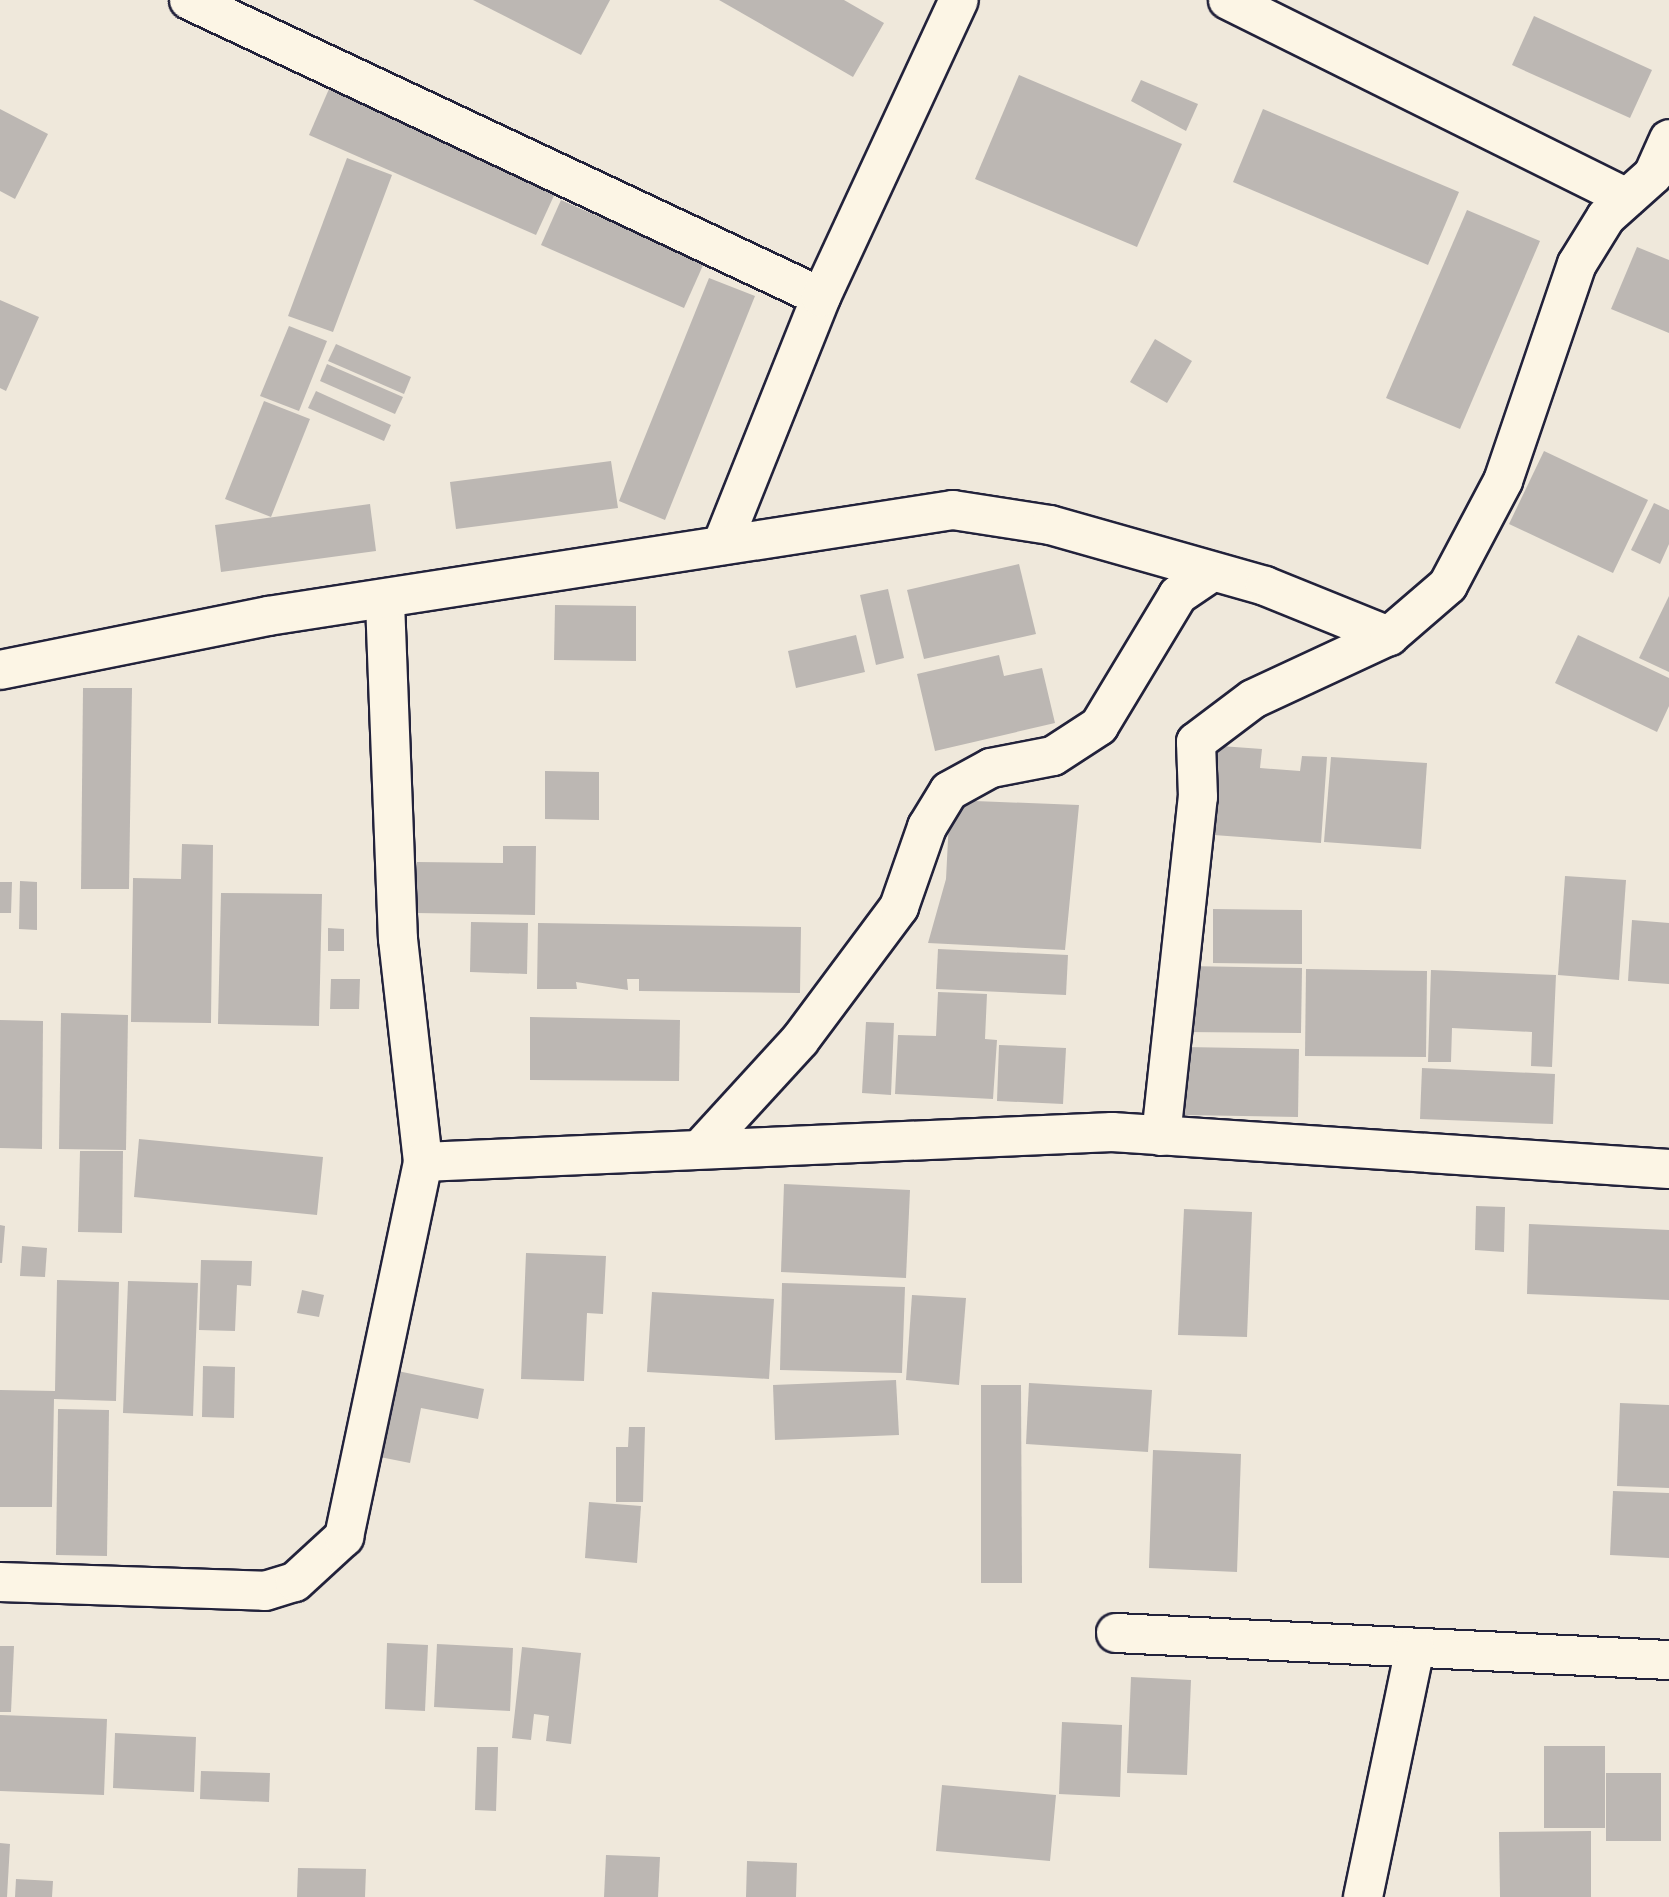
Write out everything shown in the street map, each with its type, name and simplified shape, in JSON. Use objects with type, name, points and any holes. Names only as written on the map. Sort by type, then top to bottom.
[{"type":"street","points":[[189,0],[821,297]]},
{"type":"street","points":[[722,545],[821,297],[959,0]]},
{"type":"street","points":[[1228,0],[1627,198]]},
{"type":"street","points":[[1161,1136],[1198,797],[1196,742],[1253,699],[1389,636],[1448,585],[1503,481],[1577,264],[1627,198],[1666,155]]},
{"type":"street","points":[[0,670],[268,616],[385,602],[953,510],[1050,525],[1212,572],[1389,636]]},
{"type":"street","points":[[702,1147],[800,1040],[899,907],[916,875],[927,827],[949,791],[991,768],[1053,756],[1099,726],[1178,595],[1212,572]]},
{"type":"street","points":[[0,1582],[265,1591],[295,1582],[344,1537],[423,1162],[398,939],[385,602]]},
{"type":"street","points":[[423,1162],[702,1147],[1161,1136],[1669,1169]]},
{"type":"street","points":[[1116,1633],[1669,1660]]},
{"type":"street","points":[[1363,1897],[1415,1648]]},
{"type":"building","points":[[473,0],[610,0],[581,55]]},
{"type":"building","points":[[719,0],[844,0],[884,23],[853,77]]},
{"type":"building","points":[[1534,16],[1652,70],[1630,118],[1512,65]]},
{"type":"building","points":[[1019,75],[1182,144],[1137,247],[975,179]]},
{"type":"building","points":[[1141,80],[1198,104],[1186,131],[1131,101]]},
{"type":"building","points":[[329,89],[557,189],[536,235],[309,135]]},
{"type":"building","points":[[0,109],[48,134],[15,199],[0,191]]},
{"type":"building","points":[[1263,109],[1459,192],[1428,265],[1233,182]]},
{"type":"building","points":[[347,158],[392,175],[333,332],[288,316]]},
{"type":"building","points":[[561,200],[704,263],[684,308],[541,245]]},
{"type":"building","points":[[1467,210],[1540,241],[1460,429],[1386,398]]},
{"type":"building","points":[[1637,247],[1669,260],[1669,333],[1611,309]]},
{"type":"building","points":[[709,278],[755,296],[665,520],[619,501]]},
{"type":"building","points":[[0,300],[39,317],[6,391],[0,388]]},
{"type":"building","points":[[289,326],[327,341],[299,411],[260,396]]},
{"type":"building","points":[[1155,339],[1192,361],[1167,403],[1130,382]]},
{"type":"building","points":[[336,344],[411,377],[404,394],[328,361]]},
{"type":"building","points":[[327,364],[403,397],[395,414],[320,381]]},
{"type":"building","points":[[316,391],[391,425],[384,441],[308,408]]},
{"type":"building","points":[[264,401],[310,419],[271,517],[225,499]]},
{"type":"building","points":[[1544,451],[1648,500],[1613,573],[1509,524]]},
{"type":"building","points":[[611,461],[618,508],[456,529],[450,482]]},
{"type":"building","points":[[1654,503],[1669,510],[1669,544],[1660,564],[1631,550]]},
{"type":"building","points":[[370,504],[376,551],[221,572],[215,525]]},
{"type":"building","points":[[1019,564],[1036,634],[924,659],[907,590]]},
{"type":"building","points":[[888,589],[904,658],[876,665],[860,595]]},
{"type":"building","points":[[1669,596],[1669,672],[1639,658]]},
{"type":"building","points":[[555,605],[636,606],[636,661],[554,660]]},
{"type":"building","points":[[856,635],[865,672],[796,688],[788,651]]},
{"type":"building","points":[[1578,635],[1669,678],[1669,706],[1657,732],[1555,683]]},
{"type":"building","points":[[999,655],[1004,676],[1042,668],[1055,723],[935,751],[917,674]]},
{"type":"building","points":[[83,688],[132,688],[129,889],[81,889]]},
{"type":"building","points":[[1207,745],[1262,749],[1260,768],[1300,771],[1302,756],[1327,757],[1321,843],[1200,834]]},
{"type":"building","points":[[1331,757],[1427,763],[1421,849],[1324,842]]},
{"type":"building","points":[[545,771],[599,772],[599,820],[545,819]]},
{"type":"building","points":[[950,800],[1079,805],[1065,950],[928,943],[946,879]]},
{"type":"building","points":[[182,844],[213,845],[211,1023],[131,1022],[133,878],[181,879]]},
{"type":"building","points":[[503,846],[536,846],[535,915],[416,913],[417,862],[503,863]]},
{"type":"building","points":[[1565,876],[1626,880],[1619,980],[1558,975]]},
{"type":"building","points":[[20,881],[37,882],[37,930],[19,929]]},
{"type":"building","points":[[0,882],[12,882],[11,913],[0,913]]},
{"type":"building","points":[[221,893],[322,894],[319,1026],[218,1024]]},
{"type":"building","points":[[1213,909],[1302,910],[1302,964],[1213,963]]},
{"type":"building","points":[[1632,920],[1669,923],[1669,984],[1628,981]]},
{"type":"building","points":[[471,922],[528,923],[527,974],[470,972]]},
{"type":"building","points":[[538,923],[801,927],[800,993],[639,991],[639,979],[627,979],[628,990],[576,982],[577,989],[537,989]]},
{"type":"building","points":[[328,928],[344,929],[344,951],[328,951]]},
{"type":"building","points":[[938,949],[1068,955],[1066,995],[936,989]]},
{"type":"building","points":[[1186,966],[1302,968],[1301,1033],[1184,1032]]},
{"type":"building","points":[[1306,969],[1427,971],[1426,1057],[1305,1056]]},
{"type":"building","points":[[1431,970],[1556,975],[1552,1067],[1531,1066],[1532,1032],[1452,1028],[1451,1062],[1428,1062]]},
{"type":"building","points":[[331,979],[360,979],[359,1009],[330,1009]]},
{"type":"building","points":[[938,992],[987,994],[985,1039],[997,1040],[993,1099],[895,1094],[898,1035],[936,1036]]},
{"type":"building","points":[[61,1013],[128,1015],[126,1150],[59,1149]]},
{"type":"building","points":[[530,1017],[680,1020],[679,1081],[530,1080]]},
{"type":"building","points":[[0,1020],[43,1021],[42,1149],[0,1148]]},
{"type":"building","points":[[866,1022],[894,1023],[891,1095],[862,1093]]},
{"type":"building","points":[[999,1045],[1066,1048],[1063,1104],[997,1101]]},
{"type":"building","points":[[1184,1047],[1299,1049],[1298,1117],[1183,1115]]},
{"type":"building","points":[[1422,1068],[1555,1074],[1553,1124],[1420,1119]]},
{"type":"building","points":[[139,1139],[323,1157],[317,1215],[134,1197]]},
{"type":"building","points":[[80,1151],[123,1151],[122,1233],[78,1232]]},
{"type":"building","points":[[784,1184],[910,1190],[906,1278],[781,1272]]},
{"type":"building","points":[[1476,1206],[1505,1207],[1504,1252],[1475,1250]]},
{"type":"building","points":[[1184,1209],[1252,1212],[1247,1337],[1178,1335]]},
{"type":"building","points":[[1529,1224],[1669,1230],[1669,1300],[1527,1294]]},
{"type":"building","points":[[0,1225],[5,1226],[2,1263],[0,1263]]},
{"type":"building","points":[[22,1246],[47,1248],[45,1277],[20,1276]]},
{"type":"building","points":[[526,1253],[606,1256],[603,1314],[587,1313],[584,1381],[521,1379]]},
{"type":"building","points":[[201,1260],[252,1261],[251,1286],[237,1285],[235,1331],[199,1330]]},
{"type":"building","points":[[57,1280],[119,1282],[116,1401],[54,1399],[52,1507],[0,1507],[0,1390],[55,1391]]},
{"type":"building","points":[[128,1281],[198,1283],[193,1416],[123,1413]]},
{"type":"building","points":[[782,1283],[905,1287],[902,1373],[780,1370]]},
{"type":"building","points":[[302,1290],[324,1295],[319,1317],[297,1313]]},
{"type":"building","points":[[652,1292],[774,1299],[769,1379],[647,1372]]},
{"type":"building","points":[[912,1295],[966,1298],[959,1385],[906,1380]]},
{"type":"building","points":[[203,1366],[235,1367],[234,1418],[202,1417]]},
{"type":"building","points":[[388,1369],[484,1389],[478,1419],[421,1408],[410,1463],[370,1455]]},
{"type":"building","points":[[896,1380],[899,1435],[775,1440],[773,1385]]},
{"type":"building","points":[[1029,1383],[1152,1390],[1148,1452],[1026,1444]]},
{"type":"building","points":[[981,1385],[1021,1385],[1022,1583],[981,1583]]},
{"type":"building","points":[[1620,1403],[1669,1405],[1669,1488],[1617,1486]]},
{"type":"building","points":[[58,1409],[109,1410],[107,1556],[56,1555]]},
{"type":"building","points":[[629,1427],[645,1427],[643,1502],[616,1502],[616,1447],[628,1447]]},
{"type":"building","points":[[1153,1450],[1241,1454],[1237,1572],[1149,1568]]},
{"type":"building","points":[[1613,1491],[1669,1493],[1669,1558],[1610,1555]]},
{"type":"building","points":[[589,1502],[641,1506],[637,1563],[585,1558]]},
{"type":"building","points":[[387,1643],[428,1645],[425,1711],[385,1709]]},
{"type":"building","points":[[437,1644],[513,1648],[510,1711],[434,1707]]},
{"type":"building","points":[[0,1646],[14,1646],[11,1712],[0,1712]]},
{"type":"building","points":[[522,1647],[581,1653],[571,1744],[546,1741],[549,1716],[534,1714],[531,1740],[512,1738]]},
{"type":"building","points":[[1131,1677],[1191,1680],[1187,1775],[1127,1773]]},
{"type":"building","points":[[0,1715],[107,1719],[104,1795],[0,1791]]},
{"type":"building","points":[[1062,1722],[1122,1725],[1120,1797],[1059,1794]]},
{"type":"building","points":[[115,1733],[196,1737],[194,1792],[113,1788]]},
{"type":"building","points":[[1544,1746],[1605,1746],[1605,1828],[1544,1828]]},
{"type":"building","points":[[477,1747],[498,1747],[496,1811],[475,1810]]},
{"type":"building","points":[[201,1771],[270,1773],[269,1802],[200,1799]]},
{"type":"building","points":[[1606,1773],[1661,1773],[1661,1841],[1606,1841]]},
{"type":"building","points":[[942,1785],[1056,1795],[1050,1861],[936,1851]]},
{"type":"building","points":[[1591,1831],[1591,1897],[1500,1897],[1499,1832]]},
{"type":"building","points":[[0,1843],[10,1844],[7,1897],[0,1897]]},
{"type":"building","points":[[606,1855],[660,1857],[658,1897],[604,1897]]},
{"type":"building","points":[[747,1861],[797,1863],[796,1897],[746,1897]]},
{"type":"building","points":[[298,1868],[366,1869],[365,1897],[297,1897]]},
{"type":"building","points":[[16,1879],[53,1881],[52,1897],[15,1897]]}]
